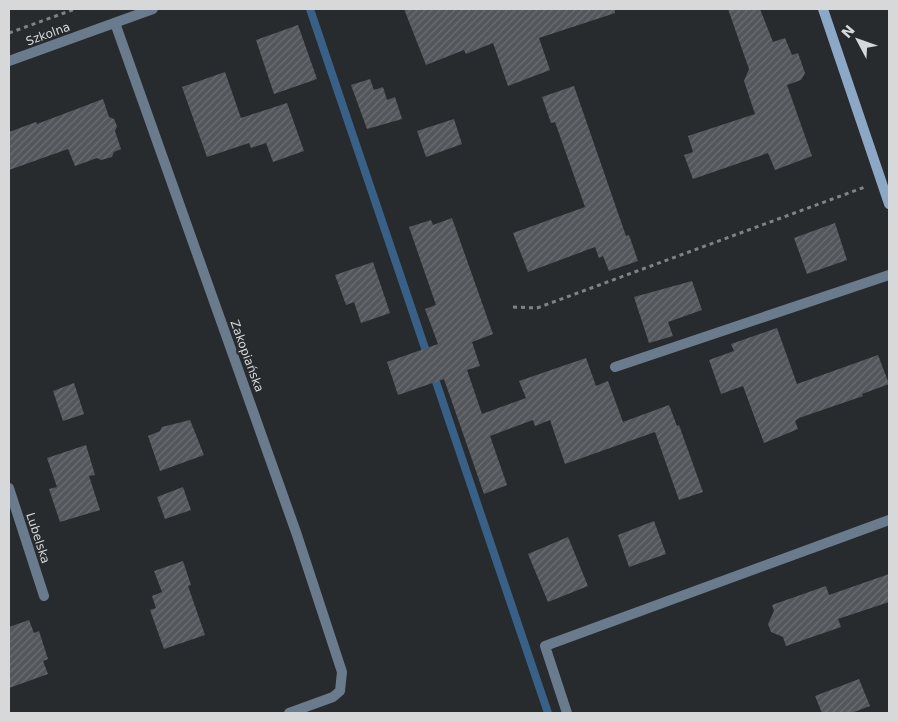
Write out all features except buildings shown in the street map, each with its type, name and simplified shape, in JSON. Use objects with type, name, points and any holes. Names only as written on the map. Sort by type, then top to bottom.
[{"type":"street","name":"Szkolna","points":[[9,61],[153,9]]},
{"type":"street","points":[[823,9],[889,204]]},
{"type":"street","name":"Zakopiańska","points":[[115,23],[297,535],[342,672],[340,691],[332,697],[289,713]]},
{"type":"street","points":[[614,367],[889,275]]},
{"type":"street","name":"Lubelska","points":[[9,488],[44,596]]},
{"type":"street","points":[[567,713],[545,646],[889,520]]},
{"type":"path","points":[[9,33],[75,9]]},
{"type":"path","points":[[513,307],[537,308],[882,181]]},
{"type":"waterway","points":[[310,9],[428,357]]},
{"type":"waterway","points":[[433,373],[548,713]]}]
